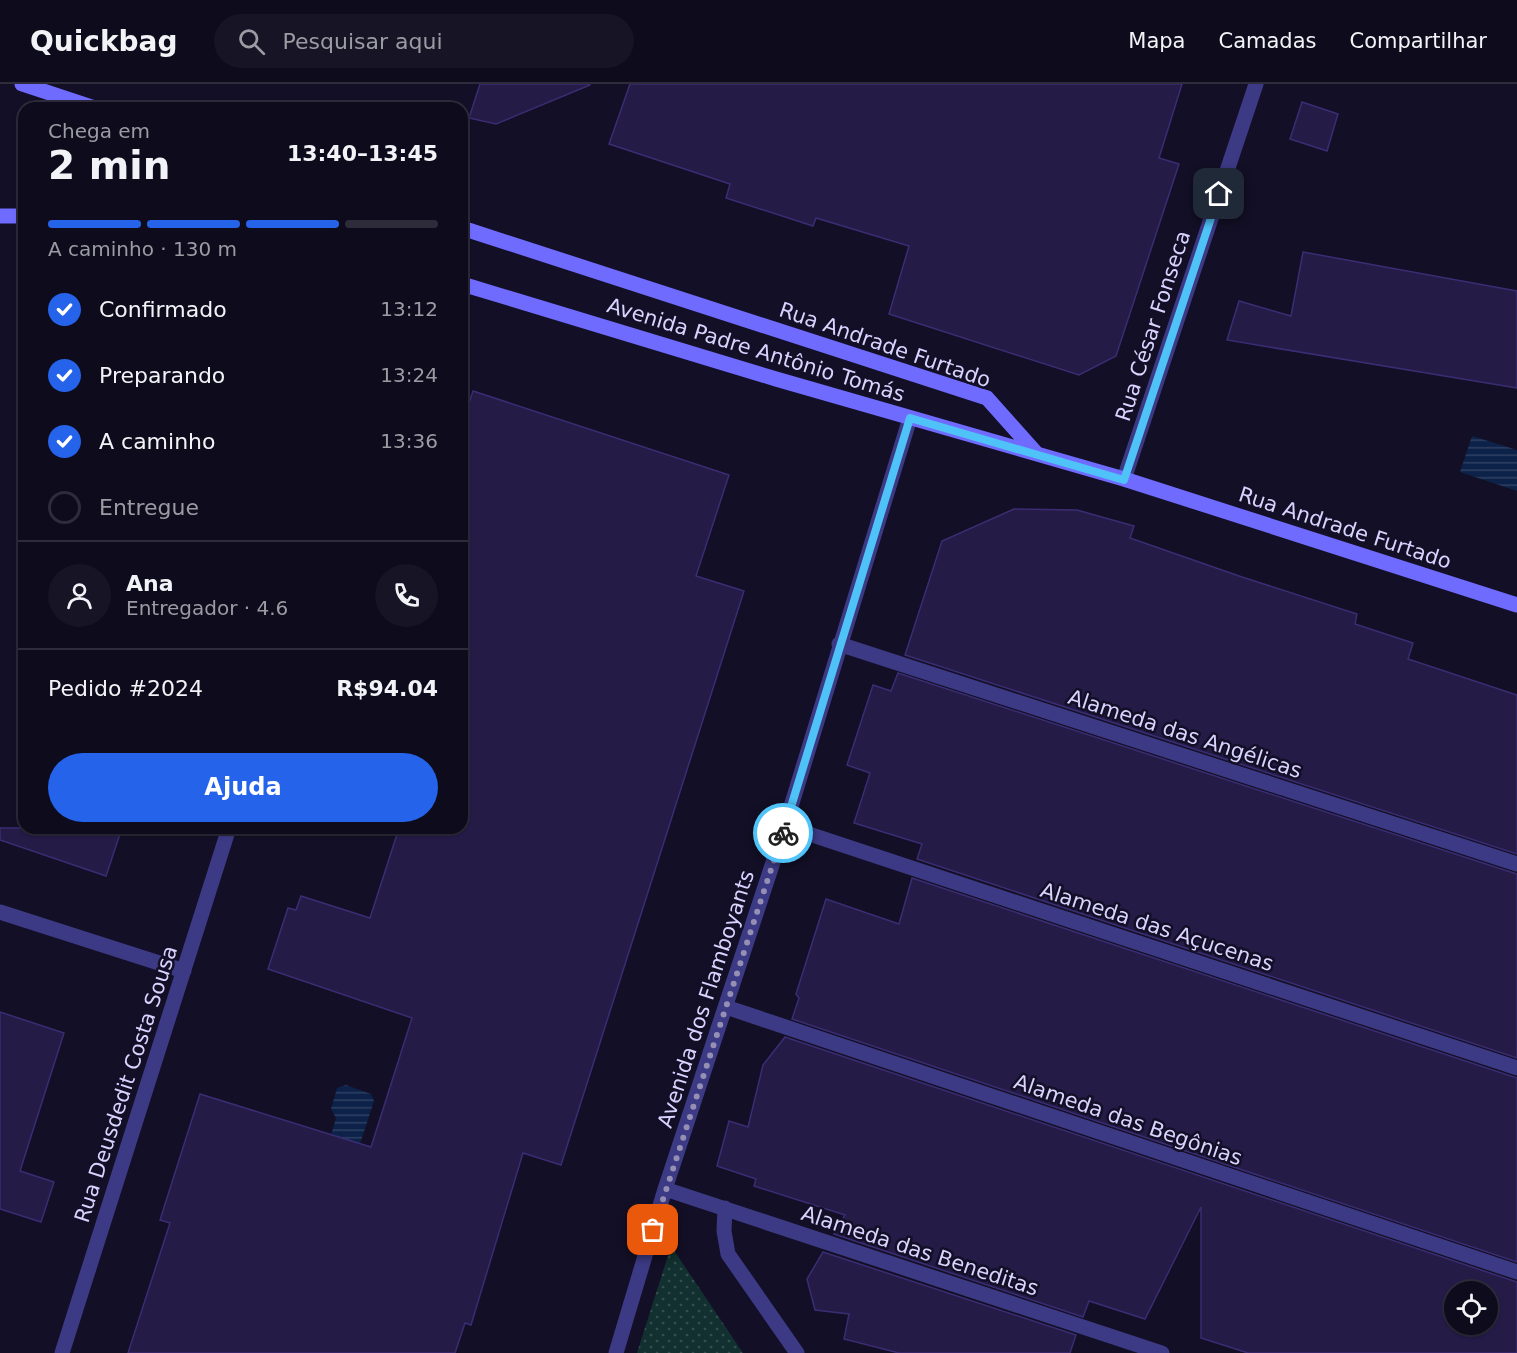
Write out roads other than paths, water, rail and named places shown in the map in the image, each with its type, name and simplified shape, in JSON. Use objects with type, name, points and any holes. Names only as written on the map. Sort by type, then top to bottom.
[{"type":"street","points":[[22,84],[77,102]]},
{"type":"street","name":"Rua César Fonseca","points":[[1124,480],[1256,84]]},
{"type":"street","points":[[0,216],[18,216]]},
{"type":"street","name":"Rua Andrade Furtado","points":[[468,230],[987,398],[1038,455],[1517,604]]},
{"type":"street","name":"Avenida Padre Antônio Tomás","points":[[468,286],[1038,455]]},
{"type":"street","name":"Avenida dos Flamboyants","points":[[616,1353],[665,1189],[785,826],[910,418]]},
{"type":"street","name":"Alameda das Angélicas","points":[[839,644],[1517,864]]},
{"type":"street","name":"Alameda das Açucenas","points":[[785,826],[1517,1068]]},
{"type":"street","name":"Rua Deusdedit Costa Sousa","points":[[62,1353],[227,834]]},
{"type":"street","points":[[0,912],[184,971]]},
{"type":"street","name":"Alameda das Begônias","points":[[726,1006],[1517,1272]]},
{"type":"street","name":"Alameda das Beneditas","points":[[665,1189],[1162,1353]]},
{"type":"street","points":[[725,1208],[724,1231],[728,1254],[797,1353]]},
{"type":"water","points":[[1472,436],[1517,450],[1517,491],[1460,472]]},
{"type":"water","points":[[346,1085],[371,1094],[374,1101],[360,1144],[331,1135],[336,1118],[331,1109],[337,1088]]}]
